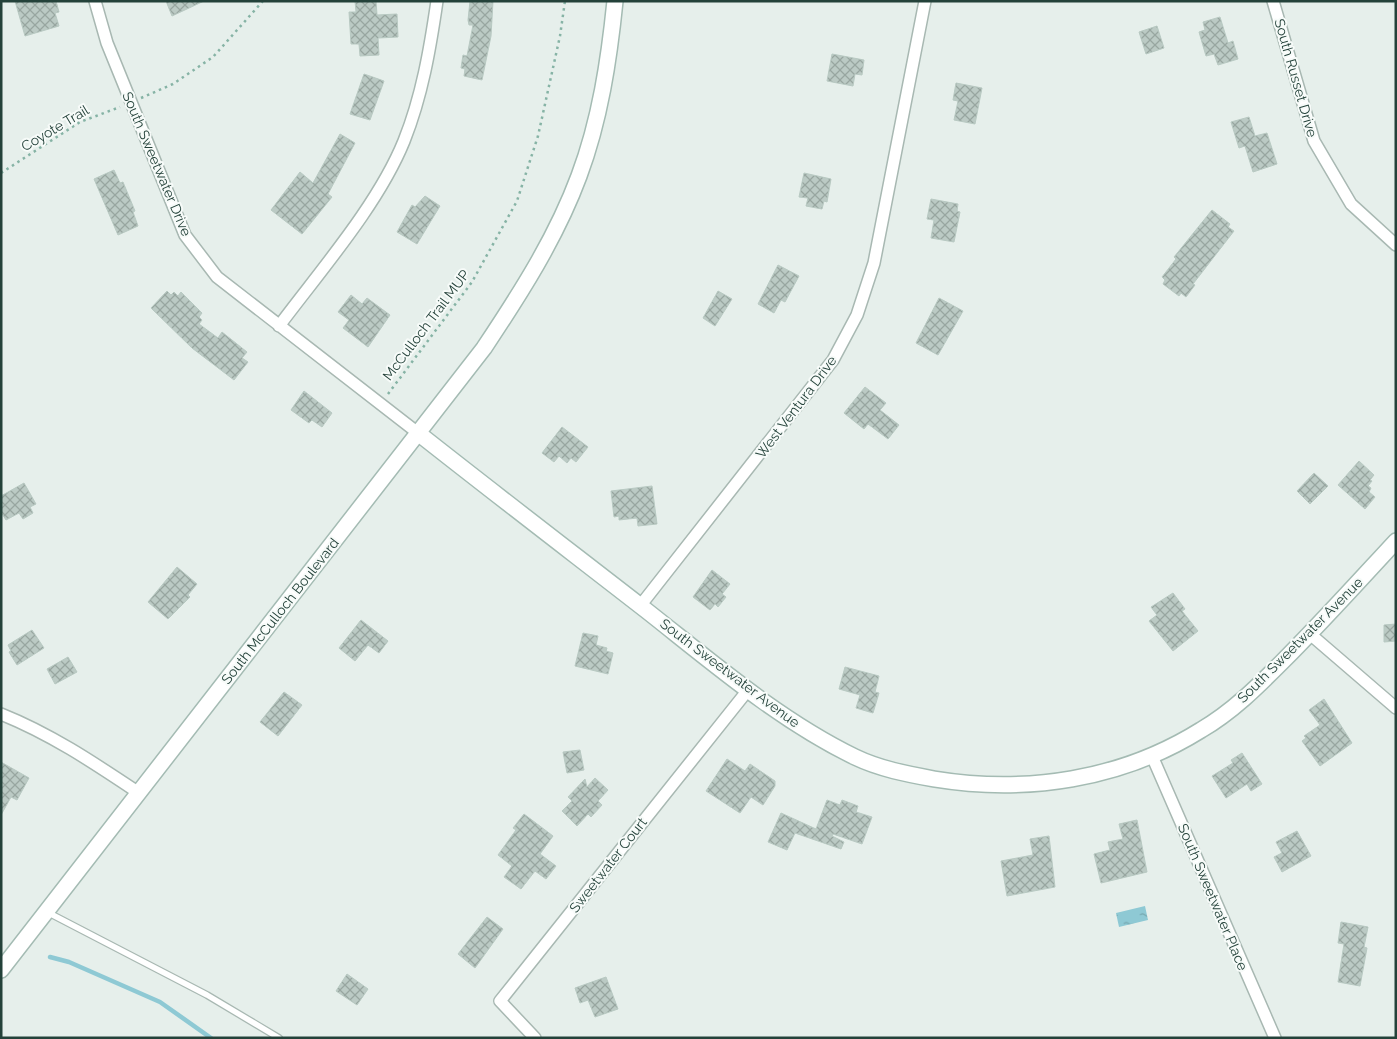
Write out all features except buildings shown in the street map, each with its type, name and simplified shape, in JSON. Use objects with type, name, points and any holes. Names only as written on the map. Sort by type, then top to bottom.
[{"type":"street","name":"South Sweetwater Drive","points":[[95,1],[107,43],[185,235],[217,276],[278,326],[418,433]]},
{"type":"street","points":[[278,326],[368,206],[403,142],[425,75],[437,1]]},
{"type":"street","name":"South McCulloch Boulevard","points":[[1,970],[484,348],[518,297],[549,243],[579,175],[596,117],[609,58],[615,1]]},
{"type":"street","name":"West Ventura Drive","points":[[640,606],[832,360],[857,315],[874,264],[926,1]]},
{"type":"street","name":"South Russet Drive","points":[[1274,1],[1314,141],[1351,204],[1396,245]]},
{"type":"street","name":"South Sweetwater Avenue","points":[[418,433],[748,690],[809,732],[856,758],[895,772],[940,780],[987,785],[1034,785],[1075,779],[1116,769],[1152,756],[1202,730],[1248,696],[1310,634],[1396,541]]},
{"type":"street","points":[[1310,634],[1396,708]]},
{"type":"street","name":"Sweetwater Court","points":[[534,1038],[500,1001],[748,690]]},
{"type":"street","points":[[1,714],[44,732],[139,793]]},
{"type":"street","name":"South Sweetwater Place","points":[[1152,756],[1275,1038]]},
{"type":"lane","points":[[47,912],[207,994],[279,1038]]},
{"type":"path","name":"Coyote Trail","points":[[1,173],[80,122],[131,103],[173,84],[213,58],[263,1]]},
{"type":"path","name":"McCulloch Trail MUP","points":[[380,404],[472,282],[517,201],[538,136],[560,36],[565,1]]},
{"type":"water","points":[[1145,906],[1148,920],[1119,927],[1116,913]]},
{"type":"waterway","points":[[50,957],[69,962],[160,1002],[211,1038]]}]
